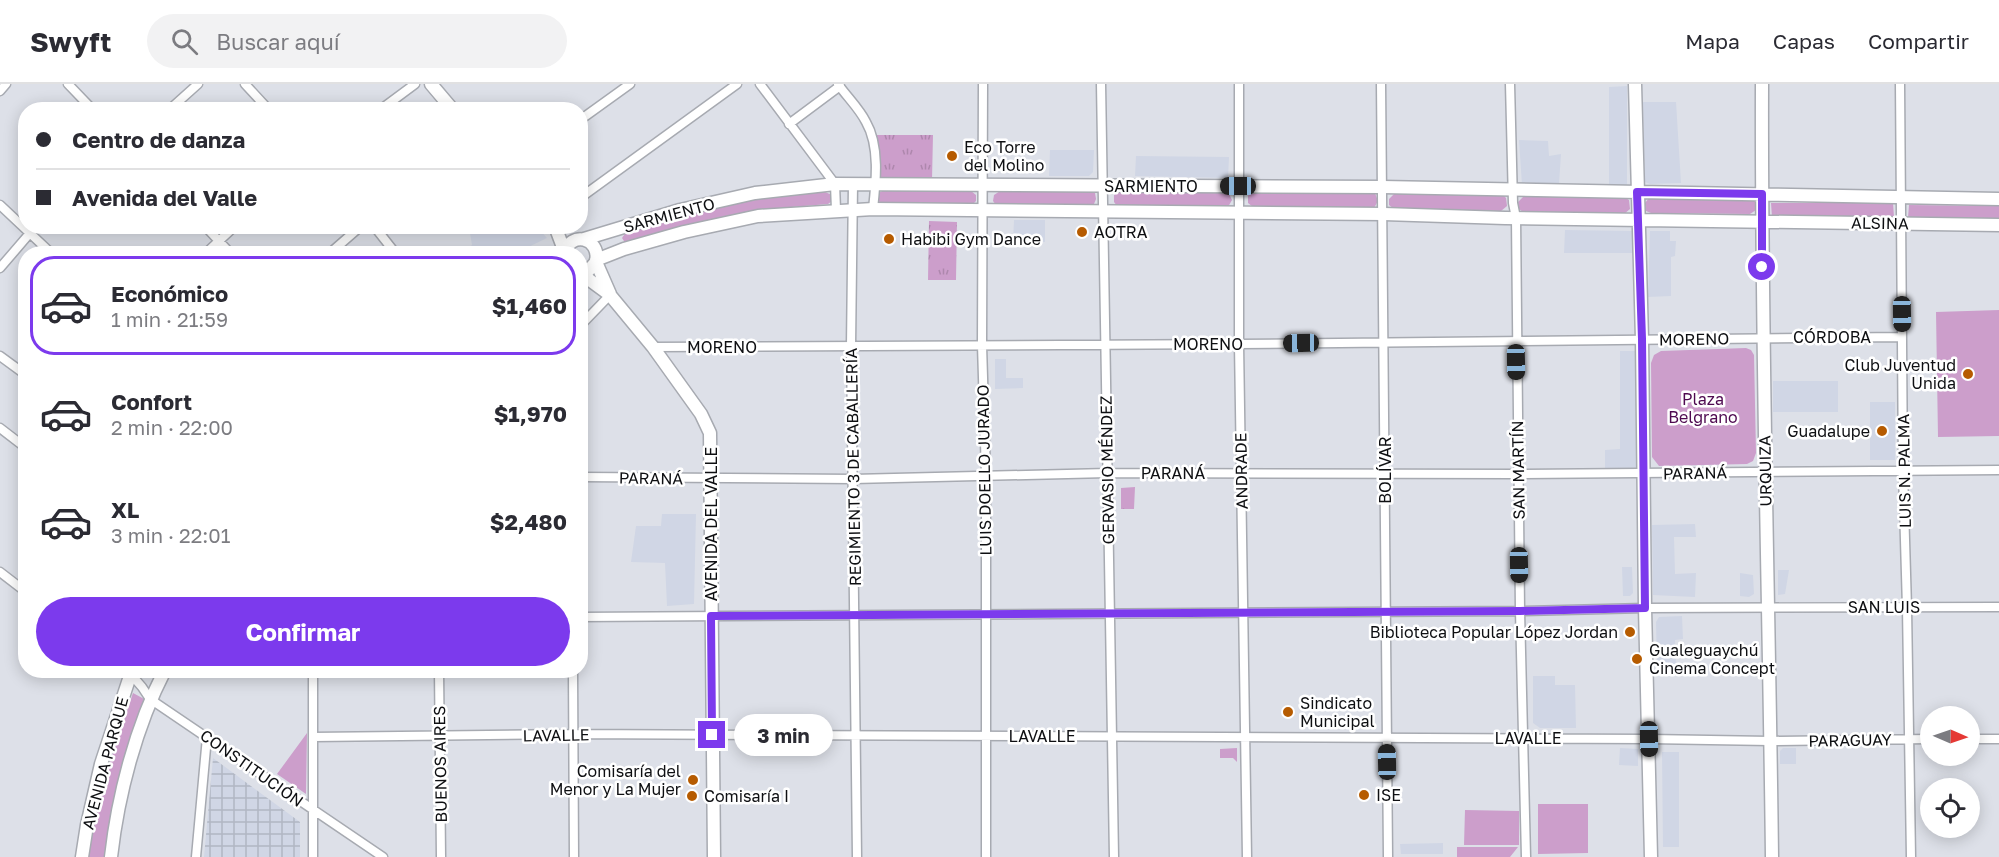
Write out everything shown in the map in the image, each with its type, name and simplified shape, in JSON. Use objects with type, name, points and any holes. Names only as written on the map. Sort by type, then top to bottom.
[{"type":"main road","points":[[431,84],[446,102]]},
{"type":"main road","points":[[1635,84],[1651,857]]},
{"type":"main road","name":"URQUIZA","points":[[1762,84],[1762,337],[1772,857]]},
{"type":"main road","name":"SARMIENTO","points":[[581,239],[702,205],[755,193],[835,184],[1238,186],[1762,194]]},
{"type":"main road","name":"ALSINA","points":[[1762,194],[1999,199]]},
{"type":"main road","name":"SARMIENTO","points":[[588,271],[596,261],[624,249],[684,231],[758,216],[836,210],[983,209],[1761,221]]},
{"type":"main road","name":"ALSINA","points":[[1761,221],[1999,225]]},
{"type":"main road","points":[[574,234],[594,246],[596,261],[610,295]]},
{"type":"main road","points":[[567,246],[581,239]]},
{"type":"main road","points":[[588,279],[610,295]]},
{"type":"main road","name":"AVENIDA DEL VALLE","points":[[610,295],[654,347],[701,414],[710,433],[714,857]]},
{"type":"main road","name":"AVENIDA PARQUE","points":[[82,857],[101,764],[128,678]]},
{"type":"main road","name":"AVENIDA PARQUE","points":[[111,857],[123,791],[150,699],[161,678]]},
{"type":"street","points":[[0,91],[6,84]]},
{"type":"street","points":[[68,84],[85,102]]},
{"type":"street","points":[[178,102],[198,84]]},
{"type":"street","points":[[245,84],[262,102]]},
{"type":"street","points":[[391,102],[415,84]]},
{"type":"street","points":[[588,114],[630,84]]},
{"type":"street","points":[[588,192],[737,84]]},
{"type":"street","points":[[760,84],[835,184],[836,210]]},
{"type":"street","name":"LUIS DOELLO JURADO","points":[[983,84],[982,345],[986,475],[986,857]]},
{"type":"street","name":"GERVASIO MÉNDEZ","points":[[1101,84],[1114,857]]},
{"type":"street","name":"ANDRADE","points":[[1239,84],[1239,344],[1247,857]]},
{"type":"street","name":"BOLÍVAR","points":[[1382,84],[1388,857]]},
{"type":"street","name":"SAN MARTÍN","points":[[1510,84],[1513,203],[1516,218],[1520,611],[1526,857]]},
{"type":"street","name":"LUIS N. PALMA","points":[[1900,84],[1902,472],[1907,608],[1911,857]]},
{"type":"street","points":[[789,124],[839,85],[871,131],[875,184],[873,209]]},
{"type":"street","name":"REGIMIENTO 3 DE CABALLERÍA","points":[[853,184],[851,346],[857,857]]},
{"type":"street","points":[[0,205],[18,218]]},
{"type":"street","points":[[19,246],[29,234]]},
{"type":"street","points":[[37,234],[46,246]]},
{"type":"street","points":[[212,234],[224,246]]},
{"type":"street","points":[[214,246],[227,234]]},
{"type":"street","points":[[338,246],[352,234]]},
{"type":"street","points":[[380,234],[390,246]]},
{"type":"street","points":[[0,268],[18,247]]},
{"type":"street","points":[[588,318],[610,295]]},
{"type":"street","name":"MORENO","points":[[654,347],[1239,344],[1762,337]]},
{"type":"street","name":"CÓRDOBA","points":[[1762,337],[1902,337]]},
{"type":"street","points":[[0,356],[18,369]]},
{"type":"street","points":[[0,428],[18,442]]},
{"type":"street","name":"PARANÁ","points":[[588,477],[853,479],[1108,473],[1518,474],[1999,470]]},
{"type":"street","points":[[0,572],[18,586]]},
{"type":"street","name":"SAN LUIS","points":[[588,617],[1999,607]]},
{"type":"street","name":"CONSTITUCIÓN","points":[[135,678],[150,699],[383,857]]},
{"type":"street","points":[[313,857],[314,678]]},
{"type":"street","name":"BUENOS AIRES","points":[[439,678],[441,857]]},
{"type":"street","points":[[573,678],[574,857]]},
{"type":"street","name":"LAVALLE","points":[[313,737],[573,734],[1770,741]]},
{"type":"street","points":[[196,857],[207,737]]},
{"type":"street","name":"PARAGUAY","points":[[1770,741],[1920,739]]},
{"type":"street","points":[[1980,739],[1999,739]]},
{"type":"shaded area","points":[[1627,86],[1627,188],[1609,188],[1609,87]]},
{"type":"shaded area","points":[[1643,102],[1676,102],[1681,183],[1650,184],[1645,182]]},
{"type":"shaded area","points":[[1519,140],[1548,141],[1549,156],[1561,154],[1559,184],[1522,185]]},
{"type":"shaded area","points":[[1050,150],[1094,150],[1093,172],[1089,176],[1049,176]]},
{"type":"shaded area","points":[[1136,156],[1229,157],[1228,178],[1135,176]]},
{"type":"shaded area","points":[[1014,220],[1045,220],[1045,242],[1013,242]]},
{"type":"shaded area","points":[[1565,230],[1634,231],[1633,253],[1564,253]]},
{"type":"shaded area","points":[[1650,231],[1670,231],[1670,241],[1676,241],[1675,256],[1671,257],[1671,296],[1648,297]]},
{"type":"shaded area","points":[[470,234],[543,234],[547,238],[530,246],[472,245]]},
{"type":"shaded area","points":[[1620,351],[1637,351],[1636,469],[1605,470],[1605,450],[1620,449]]},
{"type":"shaded area","points":[[995,359],[1006,359],[1006,378],[1023,378],[1023,388],[995,389]]},
{"type":"shaded area","points":[[1773,381],[1838,381],[1838,412],[1773,412]]},
{"type":"shaded area","name":"Guadalupe","points":[[1870,402],[1895,402],[1895,460],[1870,460]]},
{"type":"shaded area","points":[[662,514],[696,514],[694,604],[667,606],[665,563],[631,562],[636,526],[661,526]]},
{"type":"shaded area","points":[[1695,524],[1696,537],[1674,537],[1675,574],[1696,573],[1695,597],[1653,595],[1652,525]]},
{"type":"shaded area","points":[[1622,567],[1632,567],[1633,593],[1630,596],[1623,596]]},
{"type":"shaded area","points":[[1778,570],[1789,570],[1785,594],[1778,595]]},
{"type":"shaded area","points":[[1740,573],[1753,575],[1754,594],[1749,597],[1740,596]]},
{"type":"shaded area","points":[[1682,616],[1683,639],[1675,640],[1676,670],[1657,671],[1656,622],[1659,617]]},
{"type":"shaded area","points":[[1533,676],[1555,676],[1555,685],[1575,685],[1576,728],[1540,728],[1533,723]]},
{"type":"shaded area","points":[[1620,748],[1638,749],[1638,766],[1619,765]]},
{"type":"shaded area","points":[[1783,748],[1796,748],[1796,764],[1780,764],[1780,751]]},
{"type":"shaded area","points":[[1662,752],[1679,752],[1679,847],[1663,847]]},
{"type":"shaded area","points":[[213,758],[300,822],[300,857],[204,857]]},
{"type":"shaded area","points":[[1443,843],[1443,854],[1401,854],[1400,844]]},
{"type":"green space","points":[[870,135],[933,135],[932,180],[882,181],[875,175]]},
{"type":"green space","points":[[884,190],[971,191],[976,195],[976,201],[973,204],[881,203],[877,200],[877,194]]},
{"type":"green space","points":[[1000,191],[1090,192],[1095,193],[1096,199],[1092,205],[996,205],[993,201],[994,195]]},
{"type":"green space","points":[[1118,191],[1228,192],[1232,200],[1228,207],[1117,206],[1114,202],[1114,195]]},
{"type":"green space","points":[[825,192],[832,195],[832,201],[828,204],[757,210],[626,244],[622,238],[626,232],[682,215],[756,198]]},
{"type":"green space","points":[[1251,192],[1375,193],[1378,201],[1374,208],[1253,207],[1248,203],[1248,196]]},
{"type":"green space","points":[[1395,193],[1502,194],[1506,198],[1507,206],[1501,211],[1394,209],[1389,205],[1389,199]]},
{"type":"green space","points":[[1524,196],[1624,197],[1629,200],[1630,209],[1624,214],[1523,212],[1519,209],[1518,202]]},
{"type":"green space","points":[[1649,198],[1754,200],[1756,210],[1750,214],[1651,213],[1646,211],[1645,203]]},
{"type":"green space","points":[[1771,203],[1893,203],[1894,217],[1772,217]]},
{"type":"green space","points":[[1909,205],[1999,206],[1999,220],[1908,218]]},
{"type":"green space","points":[[929,221],[957,222],[956,280],[928,280]]},
{"type":"green space","name":"Club Juventud Unida","points":[[1999,310],[1999,436],[1938,437],[1936,312]]},
{"type":"green space","name":"Plaza Belgrano","points":[[1746,348],[1754,355],[1756,453],[1753,461],[1747,464],[1659,466],[1652,457],[1651,363],[1654,355],[1661,351]]},
{"type":"green space","points":[[1135,487],[1134,509],[1121,509],[1121,488]]},
{"type":"green space","points":[[133,693],[146,700],[106,857],[88,857],[101,790]]},
{"type":"green space","points":[[307,733],[306,794],[277,774]]},
{"type":"green space","points":[[1237,748],[1237,762],[1233,758],[1220,758],[1220,749]]},
{"type":"green space","points":[[1538,804],[1588,804],[1588,853],[1538,854]]},
{"type":"green space","points":[[1465,810],[1519,811],[1519,845],[1464,845]]},
{"type":"green space","points":[[1457,847],[1518,847],[1510,857],[1457,857]]},
{"type":"place","name":"Eco Torre del Molino","points":[[952,156]]},
{"type":"place","name":"AOTRA","points":[[1082,232]]},
{"type":"place","name":"Habibi Gym Dance","points":[[889,239]]},
{"type":"place","name":"Club Juventud Unida","points":[[1968,374]]},
{"type":"place","name":"Guadalupe","points":[[1882,431]]},
{"type":"place","name":"Biblioteca Popular López Jordan","points":[[1630,632]]},
{"type":"place","name":"Gualeguaychú Cinema Concept","points":[[1637,659]]},
{"type":"place","name":"Sindicato Municipal","points":[[1288,712]]},
{"type":"place","name":"Comisaría del Menor y La Mujer","points":[[693,780]]},
{"type":"place","name":"ISE","points":[[1364,795]]},
{"type":"place","name":"Comisaría I","points":[[692,796]]},
{"type":"route","points":[[712,735],[711,616],[1520,611],[1645,608],[1642,339],[1637,192],[1762,194],[1762,267]]}]
